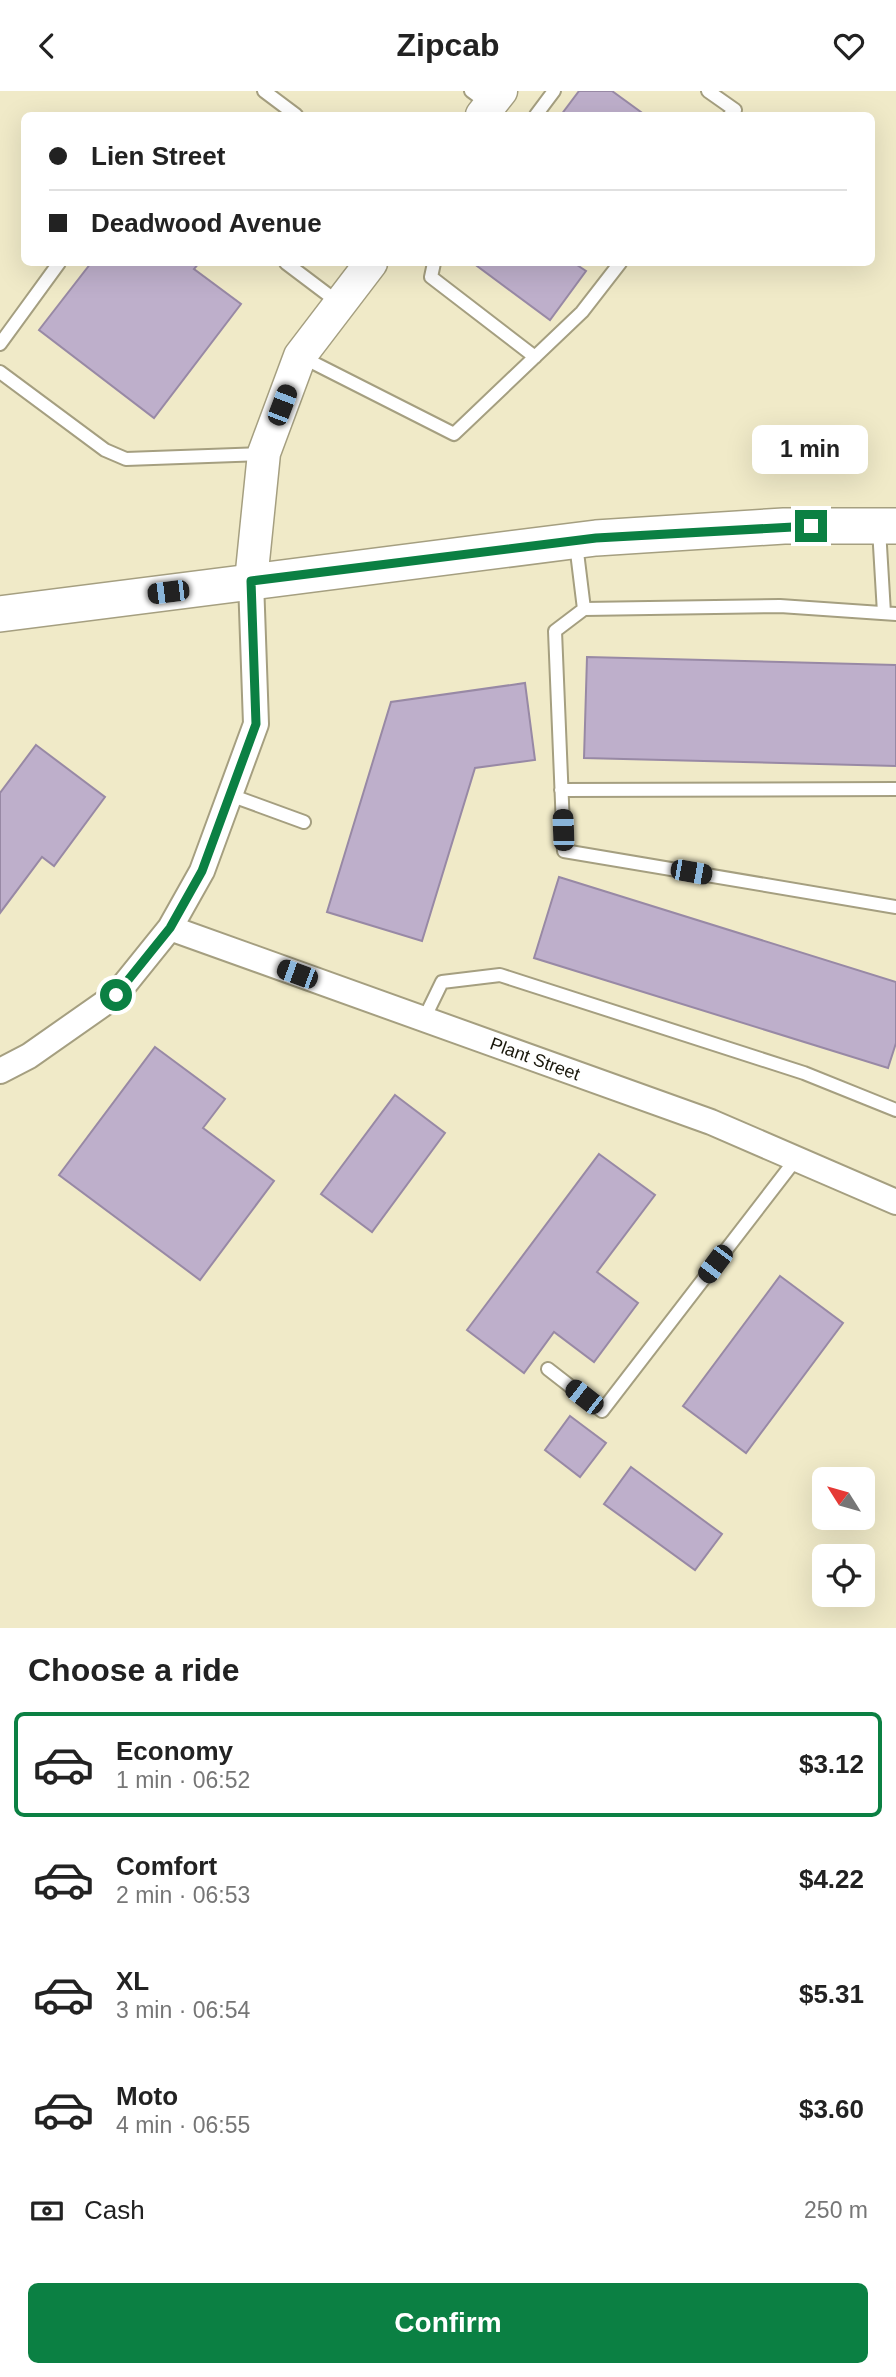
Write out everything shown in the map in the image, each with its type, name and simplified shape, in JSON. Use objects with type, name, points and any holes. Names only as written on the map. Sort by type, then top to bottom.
[{"type":"main road","points":[[0,614],[576,541],[699,530],[887,525]]},
{"type":"street","points":[[0,1071],[29,1056],[116,995],[170,928],[202,871],[256,724],[251,581],[264,453],[300,356],[369,266]]},
{"type":"street","name":"Plant Street","points":[[170,928],[711,1122],[896,1202]]},
{"type":"lane","points":[[264,91],[292,112]]},
{"type":"lane","points":[[538,112],[554,91]]},
{"type":"lane","points":[[708,91],[735,110],[733,112]]},
{"type":"lane","points":[[0,344],[57,266]]},
{"type":"lane","points":[[290,266],[340,304]]},
{"type":"lane","points":[[434,266],[432,277],[535,358]]},
{"type":"lane","points":[[300,356],[454,434],[582,312],[618,266]]},
{"type":"lane","points":[[0,372],[105,450],[126,459],[264,453]]},
{"type":"lane","points":[[887,525],[890,613],[780,607],[584,609],[555,631],[564,851],[896,907]]},
{"type":"lane","points":[[576,541],[584,609]]},
{"type":"lane","points":[[561,790],[896,789]]},
{"type":"lane","points":[[230,795],[304,822]]},
{"type":"lane","points":[[424,1019],[442,982],[500,975],[804,1073],[896,1110]]},
{"type":"lane","points":[[548,1369],[602,1411],[796,1159]]},
{"type":"building","points":[[579,91],[612,91],[641,112],[563,112]]},
{"type":"building","points":[[89,266],[196,266],[194,269],[241,304],[154,418],[39,330]]},
{"type":"building","points":[[477,266],[578,266],[586,271],[550,320]]},
{"type":"building","points":[[587,657],[896,665],[896,766],[584,758]]},
{"type":"building","points":[[525,683],[535,760],[475,768],[422,941],[327,912],[391,702]]},
{"type":"building","points":[[36,745],[105,797],[54,866],[42,857],[0,913],[0,793]]},
{"type":"building","points":[[559,877],[896,982],[896,1043],[888,1068],[534,958]]},
{"type":"building","points":[[155,1047],[225,1099],[203,1128],[274,1181],[200,1280],[59,1175]]},
{"type":"building","points":[[395,1095],[445,1133],[372,1232],[321,1194]]},
{"type":"building","points":[[599,1154],[655,1195],[597,1272],[638,1303],[594,1362],[554,1332],[524,1373],[467,1330]]},
{"type":"building","points":[[780,1276],[843,1323],[746,1453],[683,1406]]},
{"type":"building","points":[[570,1416],[606,1443],[580,1477],[545,1450]]},
{"type":"building","points":[[631,1467],[722,1534],[695,1570],[604,1504]]},
{"type":"route","points":[[116,995],[170,928],[202,871],[256,724],[251,581],[596,538],[699,530],[811,526]]}]
